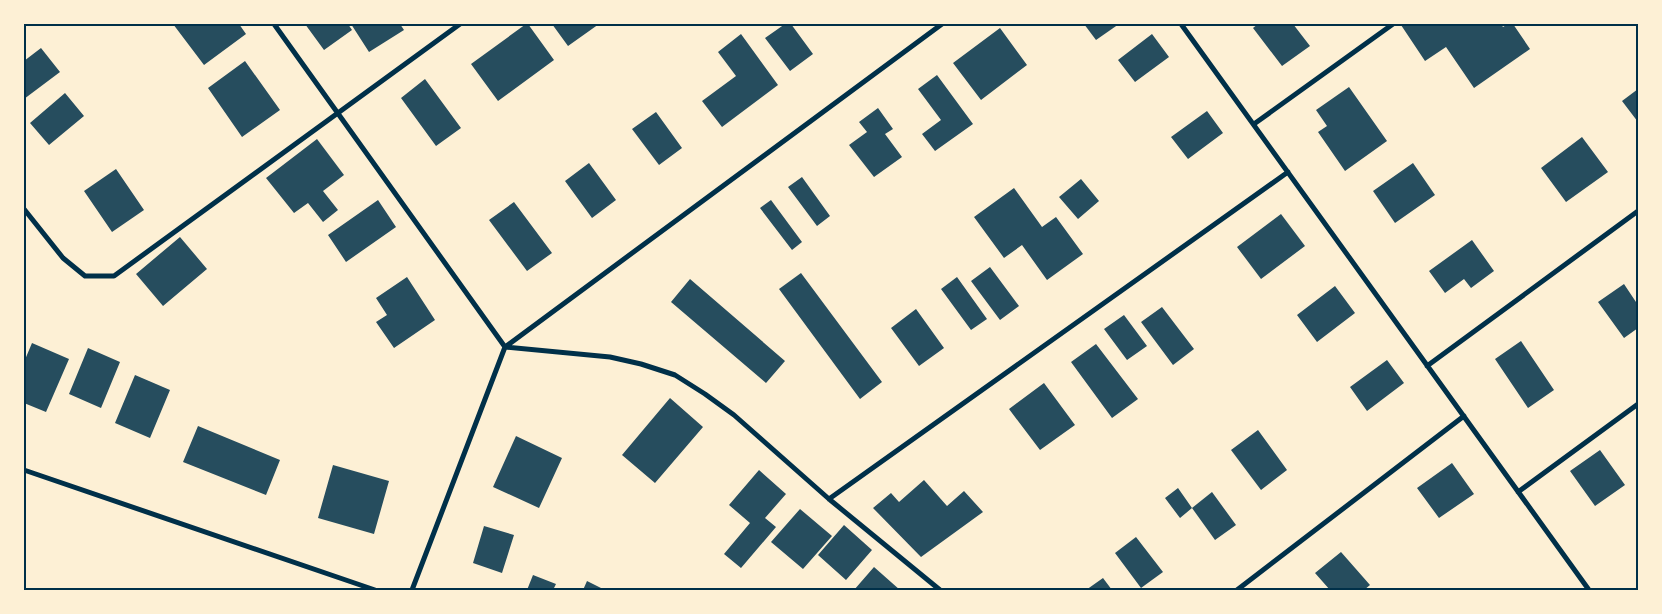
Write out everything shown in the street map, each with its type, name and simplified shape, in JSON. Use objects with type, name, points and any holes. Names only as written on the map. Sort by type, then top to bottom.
[{"type":"street","points":[[274,24],[505,347],[610,357],[641,364],[675,375],[734,415],[829,499],[940,590]]},
{"type":"street","points":[[24,209],[63,258],[85,276],[114,276],[460,24]]},
{"type":"street","points":[[412,590],[505,347],[942,24]]},
{"type":"street","points":[[1182,24],[1589,590]]},
{"type":"street","points":[[1254,124],[1393,24]]},
{"type":"street","points":[[829,499],[1288,172]]},
{"type":"street","points":[[1427,366],[1638,211]]},
{"type":"street","points":[[1518,492],[1638,404]]},
{"type":"street","points":[[1237,590],[1464,416]]},
{"type":"street","points":[[24,470],[375,590]]},
{"type":"building","points":[[173,24],[239,24],[246,34],[204,65]]},
{"type":"building","points":[[305,24],[348,24],[352,30],[324,50]]},
{"type":"building","points":[[351,24],[400,24],[404,30],[369,52]]},
{"type":"building","points":[[528,24],[554,60],[498,101],[471,64]]},
{"type":"building","points":[[552,24],[599,24],[568,46]]},
{"type":"building","points":[[785,24],[791,24],[813,54],[790,71],[765,38]]},
{"type":"building","points":[[1084,24],[1119,24],[1096,40]]},
{"type":"building","points":[[1258,24],[1293,24],[1310,46],[1282,66],[1253,28]]},
{"type":"building","points":[[1501,24],[1503,27],[1513,24],[1530,49],[1474,88],[1446,47],[1425,61],[1401,25]]},
{"type":"building","points":[[1000,28],[1027,65],[981,100],[953,63]]},
{"type":"building","points":[[741,34],[778,85],[722,127],[702,101],[736,76],[718,52]]},
{"type":"building","points":[[1152,34],[1169,57],[1135,82],[1118,60]]},
{"type":"building","points":[[41,48],[60,72],[24,99],[24,61]]},
{"type":"building","points":[[245,61],[280,110],[242,137],[208,88]]},
{"type":"building","points":[[937,75],[973,124],[935,151],[922,134],[941,120],[918,89]]},
{"type":"building","points":[[425,79],[461,128],[436,146],[401,98]]},
{"type":"building","points":[[1349,87],[1387,141],[1345,171],[1318,132],[1327,126],[1316,110]]},
{"type":"building","points":[[1638,89],[1638,122],[1622,101]]},
{"type":"building","points":[[65,93],[84,116],[49,145],[30,123]]},
{"type":"building","points":[[878,108],[893,129],[885,134],[902,157],[874,177],[849,145],[867,132],[859,122]]},
{"type":"building","points":[[1207,111],[1223,133],[1188,159],[1171,137]]},
{"type":"building","points":[[656,112],[682,148],[659,165],[632,129]]},
{"type":"building","points":[[1582,137],[1608,172],[1566,202],[1541,168]]},
{"type":"building","points":[[317,139],[344,175],[323,191],[338,210],[323,222],[308,203],[294,213],[266,178]]},
{"type":"building","points":[[589,163],[616,200],[592,218],[565,181]]},
{"type":"building","points":[[1413,163],[1435,195],[1395,223],[1373,191]]},
{"type":"building","points":[[116,169],[144,210],[112,232],[84,191]]},
{"type":"building","points":[[802,177],[830,216],[817,226],[788,187]]},
{"type":"building","points":[[1081,179],[1099,201],[1078,219],[1059,197]]},
{"type":"building","points":[[1014,188],[1042,227],[1056,217],[1083,254],[1047,280],[1022,245],[1004,258],[974,217]]},
{"type":"building","points":[[378,200],[396,227],[346,262],[328,235]]},
{"type":"building","points":[[771,200],[802,242],[792,250],[760,208]]},
{"type":"building","points":[[514,202],[552,253],[527,271],[489,220]]},
{"type":"building","points":[[1281,214],[1305,246],[1261,279],[1237,247]]},
{"type":"building","points":[[180,237],[207,269],[163,306],[136,274]]},
{"type":"building","points":[[1472,240],[1494,271],[1471,288],[1464,279],[1445,293],[1429,271]]},
{"type":"building","points":[[990,267],[1019,306],[1000,320],[971,281]]},
{"type":"building","points":[[801,273],[882,382],[860,399],[779,289]]},
{"type":"building","points":[[407,277],[435,320],[394,348],[376,322],[387,315],[376,298]]},
{"type":"building","points":[[957,277],[987,319],[971,330],[941,289]]},
{"type":"building","points":[[690,279],[785,361],[766,383],[671,302]]},
{"type":"building","points":[[1624,284],[1638,305],[1638,328],[1624,338],[1598,302]]},
{"type":"building","points":[[1335,286],[1355,313],[1317,342],[1297,315]]},
{"type":"building","points":[[1162,307],[1194,349],[1173,365],[1141,322]]},
{"type":"building","points":[[916,309],[944,348],[919,366],[891,328]]},
{"type":"building","points":[[1124,315],[1147,346],[1127,360],[1104,329]]},
{"type":"building","points":[[1521,341],[1554,390],[1528,408],[1495,359]]},
{"type":"building","points":[[32,343],[69,359],[46,412],[24,403],[24,362]]},
{"type":"building","points":[[1096,344],[1138,399],[1112,418],[1071,362]]},
{"type":"building","points":[[88,348],[120,362],[101,408],[69,394]]},
{"type":"building","points":[[1387,360],[1404,383],[1367,411],[1350,387]]},
{"type":"building","points":[[135,375],[170,390],[150,438],[115,423]]},
{"type":"building","points":[[1044,383],[1075,425],[1040,450],[1009,409]]},
{"type":"building","points":[[670,398],[703,427],[655,483],[622,455]]},
{"type":"building","points":[[198,426],[280,460],[266,495],[183,462]]},
{"type":"building","points":[[1258,430],[1287,470],[1261,490],[1231,450]]},
{"type":"building","points":[[516,436],[562,458],[539,508],[493,487]]},
{"type":"building","points":[[1600,450],[1625,485],[1595,506],[1570,471]]},
{"type":"building","points":[[1452,463],[1474,494],[1439,518],[1417,488]]},
{"type":"building","points":[[333,465],[389,481],[374,534],[318,518]]},
{"type":"building","points":[[759,470],[786,494],[765,518],[776,527],[741,568],[724,554],[750,523],[729,505]]},
{"type":"building","points":[[924,480],[947,506],[964,491],[983,512],[921,557],[873,508],[891,493],[899,502]]},
{"type":"building","points":[[1178,488],[1192,508],[1180,518],[1165,498]]},
{"type":"building","points":[[1212,492],[1236,525],[1215,540],[1192,508]]},
{"type":"building","points":[[800,509],[832,536],[803,569],[771,542]]},
{"type":"building","points":[[844,525],[872,550],[846,580],[818,555]]},
{"type":"building","points":[[484,526],[514,535],[502,573],[473,563]]},
{"type":"building","points":[[1136,537],[1163,572],[1141,588],[1115,553]]},
{"type":"building","points":[[1341,552],[1370,585],[1364,590],[1330,590],[1315,573]]},
{"type":"building","points":[[874,567],[900,590],[854,590]]},
{"type":"building","points":[[533,575],[556,584],[553,590],[527,590]]},
{"type":"building","points":[[1103,578],[1112,590],[1086,590]]},
{"type":"building","points":[[587,581],[605,590],[583,590]]}]
